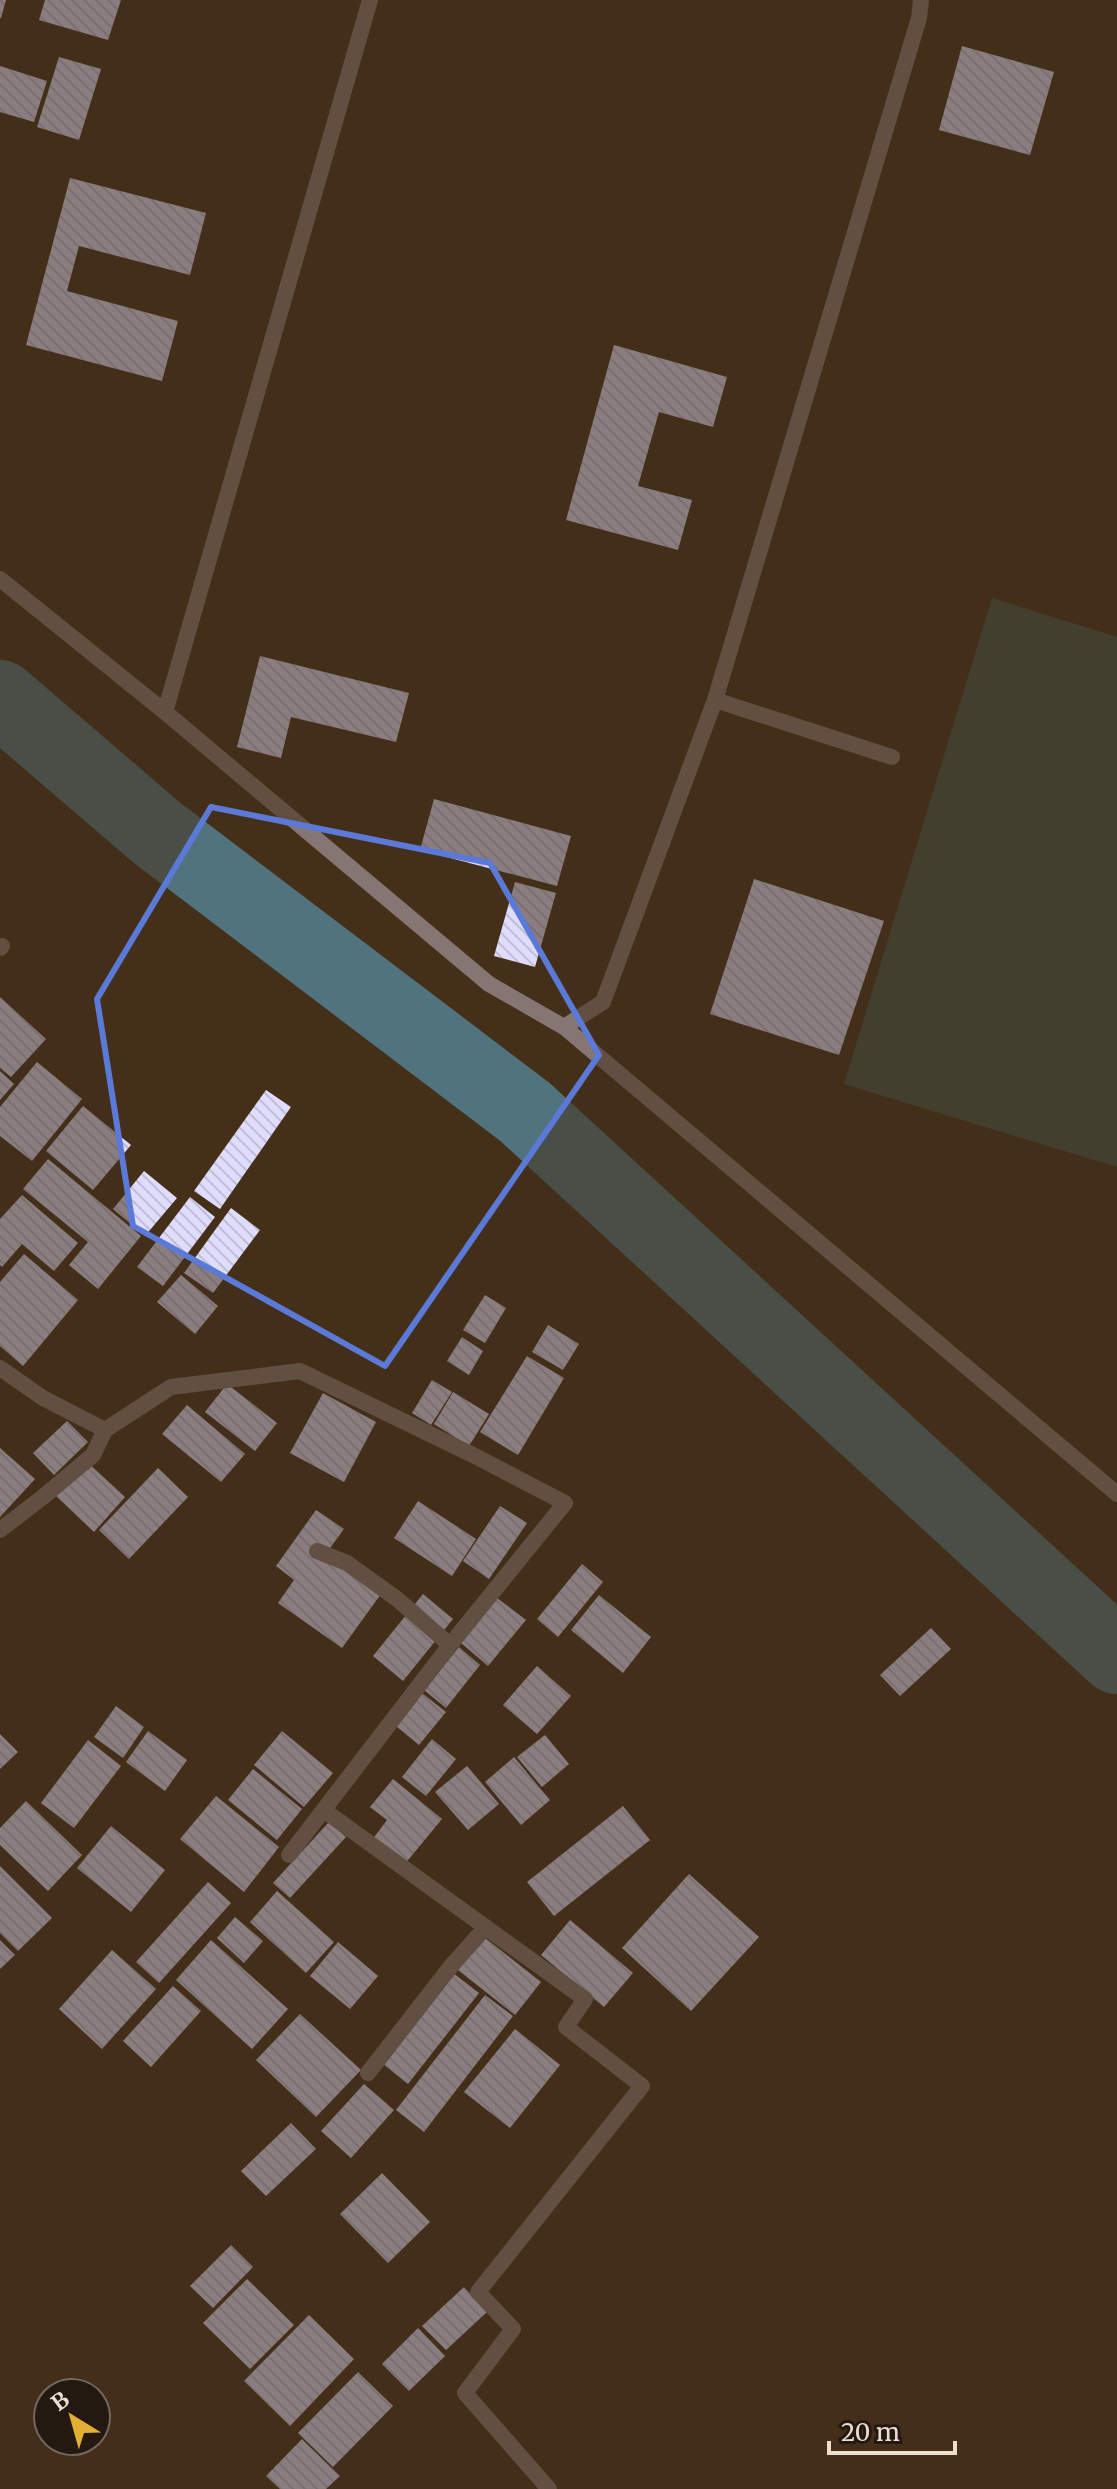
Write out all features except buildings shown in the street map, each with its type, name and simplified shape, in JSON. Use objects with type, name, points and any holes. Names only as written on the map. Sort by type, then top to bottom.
[{"type":"street","points":[[165,712],[370,0]]},
{"type":"street","points":[[564,1027],[603,1002],[715,700],[919,18],[921,0]]},
{"type":"street","points":[[0,579],[165,712],[489,984],[564,1027],[1117,1494]]},
{"type":"street","points":[[715,700],[892,757]]},
{"type":"street","points":[[0,1368],[43,1398],[105,1430]]},
{"type":"street","points":[[0,1530],[93,1455],[105,1430],[171,1387],[300,1371],[565,1503],[450,1645],[289,1855]]},
{"type":"street","points":[[317,1551],[347,1563],[397,1599],[450,1645]]},
{"type":"street","points":[[325,1811],[585,1999],[566,2027],[642,2086],[478,2292],[513,2329],[465,2393],[549,2489]]},
{"type":"street","points":[[368,2073],[452,1965],[486,1927]]},
{"type":"highlighted area","points":[[211,807],[490,863],[599,1055],[385,1366],[133,1226],[97,999]]},
{"type":"green space","points":[[992,598],[1117,637],[1117,1167],[844,1084]]},
{"type":"waterway","points":[[0,698],[156,832],[525,1112],[1117,1656]]}]
